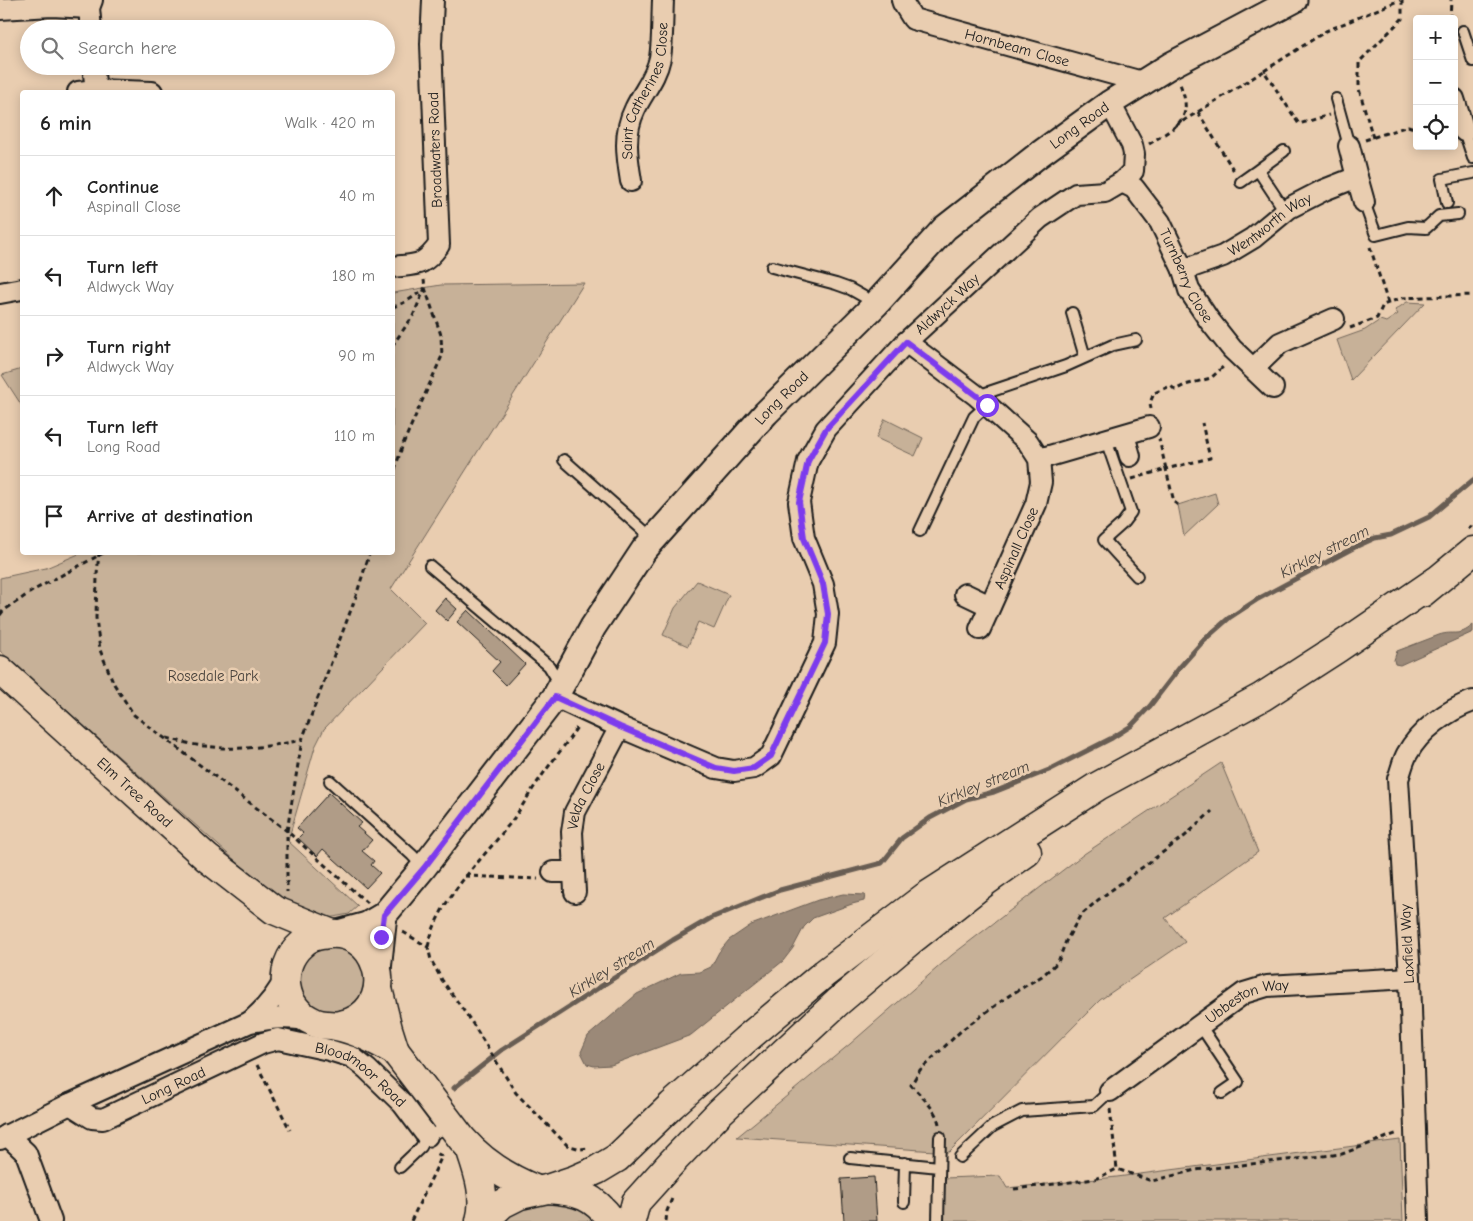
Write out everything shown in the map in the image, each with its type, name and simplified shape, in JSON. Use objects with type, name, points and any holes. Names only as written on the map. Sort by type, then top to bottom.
[{"type":"highway","points":[[631,1221],[636,1202],[720,1112],[838,1002],[918,935],[986,882],[1046,839],[1108,799],[1337,660],[1389,622],[1473,551]]},
{"type":"highway","points":[[484,1221],[502,1204],[520,1195],[574,1180],[597,1170],[617,1158],[672,1105],[745,1040],[825,973],[925,897],[1098,786],[1262,697],[1436,581]]},
{"type":"highway","name":"Elm Tree Road","points":[[0,670],[207,858],[274,910],[334,933]]},
{"type":"highway","points":[[274,910],[286,941],[287,991],[292,1004],[301,1014],[324,1024],[365,1035],[395,1051]]},
{"type":"highway","points":[[286,972],[293,953],[303,943],[316,936],[334,933],[352,937],[364,946],[372,957],[388,1029],[395,1051],[470,1148],[517,1182],[542,1190],[571,1190],[587,1197],[603,1208],[612,1221]]},
{"type":"highway","points":[[324,1024],[350,1022],[363,1014],[372,1003],[378,979]]},
{"type":"highway","points":[[470,1148],[483,1193],[480,1221]]},
{"type":"street","name":"Broadwaters Road","points":[[422,262],[430,258],[439,245],[431,44],[434,0]]},
{"type":"street","name":"Saint Catherines Close","points":[[631,181],[627,156],[627,135],[634,110],[651,82],[660,59],[664,0]]},
{"type":"street","name":"Hornbeam Close","points":[[902,0],[913,19],[1142,82]]},
{"type":"street","name":"Long Road","points":[[334,933],[366,924],[384,915],[424,868],[558,691],[593,627],[644,550],[766,413],[876,304],[945,228],[1037,156],[1142,82],[1294,0]]},
{"type":"street","points":[[0,8],[91,4],[90,20]]},
{"type":"street","points":[[87,90],[91,75]]},
{"type":"street","points":[[1110,103],[1132,144],[1134,154],[1133,171],[1122,182]]},
{"type":"street","points":[[1462,104],[1464,131]]},
{"type":"street","points":[[1349,146],[1364,202]]},
{"type":"street","name":"Wentworth Way","points":[[1182,270],[1223,256],[1253,238],[1289,208],[1324,190],[1357,177]]},
{"type":"street","name":"Turnberry Close","points":[[1122,182],[1134,188],[1160,222],[1189,290],[1209,320],[1237,354],[1273,388]]},
{"type":"street","name":"Aldwyck Way","points":[[558,691],[586,711],[716,768],[734,771],[754,768],[771,756],[825,643],[828,614],[823,584],[804,538],[799,502],[808,461],[826,429],[906,342],[1040,218],[1076,194],[1105,192],[1122,182]]},
{"type":"street","points":[[395,267],[422,262]]},
{"type":"street","points":[[0,293],[20,289]]},
{"type":"street","points":[[1254,368],[1280,343],[1334,319]]},
{"type":"street","points":[[906,342],[982,400],[1028,442],[1039,459],[1153,424]]},
{"type":"street","points":[[1115,437],[1130,456]]},
{"type":"street","name":"Aspinall Close","points":[[980,630],[1036,504],[1041,482],[1039,459]]},
{"type":"street","name":"Aspinall Close","points":[[966,594],[990,606]]},
{"type":"street","name":"Laxfield Way","points":[[1418,1221],[1410,978],[1398,780],[1407,754],[1422,734],[1445,715],[1473,701]]},
{"type":"street","name":"Velda Close","points":[[574,881],[572,832],[575,812],[620,727]]},
{"type":"street","points":[[553,872],[574,881]]},
{"type":"street","points":[[378,979],[384,915]]},
{"type":"street","name":"Long Road","points":[[250,1022],[265,1009],[281,988],[286,972]]},
{"type":"street","name":"Ubbeston Way","points":[[1110,1091],[1244,993],[1266,986],[1410,978]]},
{"type":"street","name":"Long Road","points":[[3,1137],[70,1104],[250,1022],[270,1018],[290,1018],[324,1024]]},
{"type":"street","name":"Long Road","points":[[70,1104],[92,1118],[103,1119],[263,1042],[278,1039]]},
{"type":"street","name":"Bloodmoor Road","points":[[278,1039],[352,1057],[403,1104],[427,1136]]},
{"type":"street","points":[[3,1137],[26,1153],[51,1221]]},
{"type":"lane","points":[[1463,31],[1473,61]]},
{"type":"lane","points":[[1336,99],[1349,146]]},
{"type":"lane","points":[[1464,131],[1473,158]]},
{"type":"lane","points":[[1240,182],[1284,151]]},
{"type":"lane","points":[[1258,170],[1285,211]]},
{"type":"lane","points":[[1447,203],[1442,180],[1473,173]]},
{"type":"lane","points":[[1364,202],[1376,235],[1408,227],[1426,228],[1440,216],[1458,214]]},
{"type":"lane","points":[[772,266],[850,289],[876,304]]},
{"type":"lane","points":[[1072,313],[1085,357]]},
{"type":"lane","points":[[920,531],[982,400],[1114,345],[1136,340]]},
{"type":"lane","points":[[1115,437],[1120,482],[1131,512],[1122,524],[1104,540],[1137,576]]},
{"type":"lane","points":[[564,460],[654,539]]},
{"type":"lane","points":[[430,566],[549,666],[558,691]]},
{"type":"lane","points":[[330,781],[424,868]]},
{"type":"lane","points":[[1200,1025],[1238,1082],[1222,1093]]},
{"type":"lane","points":[[960,1157],[993,1126],[1022,1111],[1094,1106],[1110,1091]]},
{"type":"lane","points":[[400,1167],[421,1147],[427,1136],[452,1126]]},
{"type":"lane","points":[[938,1221],[940,1137]]},
{"type":"lane","points":[[850,1158],[939,1167]]},
{"type":"lane","points":[[904,1202],[905,1163]]},
{"type":"path","points":[[1134,154],[1326,31],[1401,0],[1402,19],[1359,62],[1359,89],[1373,138]]},
{"type":"path","points":[[1450,15],[1451,0]]},
{"type":"path","points":[[1171,65],[1186,97],[1184,117],[1175,126]]},
{"type":"path","points":[[1264,71],[1298,124],[1339,112]]},
{"type":"path","points":[[1198,112],[1240,182]]},
{"type":"path","points":[[1349,146],[1408,126],[1413,128]]},
{"type":"path","points":[[1370,246],[1388,303]]},
{"type":"path","points":[[395,469],[403,444],[442,356],[441,335],[425,288],[422,262]]},
{"type":"path","points":[[395,306],[411,299],[425,288]]},
{"type":"path","points":[[395,342],[413,316],[425,288]]},
{"type":"path","points":[[1334,319],[1336,333],[1377,318],[1383,305],[1401,298],[1473,295]]},
{"type":"path","points":[[1178,504],[1174,502],[1153,424],[1150,403],[1154,393],[1171,386],[1175,390],[1185,385],[1211,378],[1237,354]]},
{"type":"path","points":[[1120,482],[1210,458],[1202,423]]},
{"type":"path","points":[[0,615],[34,590],[97,555]]},
{"type":"path","points":[[99,555],[96,618],[100,650],[114,684],[134,715],[287,831],[288,890],[274,910]]},
{"type":"path","points":[[428,947],[431,931],[465,876],[508,826],[586,711]]},
{"type":"path","points":[[164,738],[205,746],[242,749],[302,740]]},
{"type":"path","points":[[940,1137],[938,1121],[929,1106],[911,1085],[920,1070],[964,1029],[1010,995],[1042,976],[1058,962],[1066,941],[1080,916],[1098,900],[1185,836],[1212,811]]},
{"type":"path","points":[[465,876],[574,881]]},
{"type":"path","points":[[474,1025],[516,1094]]},
{"type":"path","points":[[249,1049],[290,1130]]},
{"type":"path","points":[[1110,1091],[1110,1115],[1117,1169]]},
{"type":"path","points":[[1014,1189],[1095,1179],[1117,1169],[1152,1181],[1195,1170],[1342,1154],[1415,1127]]},
{"type":"path","points":[[411,1221],[442,1156]]},
{"type":"path","points":[[666,1221],[666,1211],[674,1195]]},
{"type":"green space","name":"Rosedale Park","points":[[584,283],[391,589],[425,623],[324,729],[315,747],[288,841],[358,906],[349,914],[328,918],[298,913],[273,894],[0,651],[0,578],[46,568],[76,555],[395,555],[395,293],[441,285]]},
{"type":"green space","points":[[1407,302],[1425,303],[1351,380],[1337,340],[1365,330],[1380,320],[1386,322],[1398,314],[1395,310]]},
{"type":"green space","points":[[20,370],[20,403],[2,375]]},
{"type":"green space","points":[[885,419],[923,438],[915,456],[876,438]]},
{"type":"green space","points":[[1215,493],[1218,504],[1184,536],[1178,505]]},
{"type":"green space","points":[[697,581],[729,595],[714,629],[698,622],[688,646],[663,635],[675,608]]},
{"type":"green space","points":[[1221,763],[1258,852],[1165,918],[1185,942],[1100,1000],[949,1152],[737,1137],[850,1044],[952,955],[1084,854]]},
{"type":"green space","points":[[334,943],[363,961],[367,986],[359,1002],[352,1007],[336,1014],[319,1013],[311,1009],[297,989],[304,956]]},
{"type":"green space","points":[[1400,1140],[1403,1221],[944,1221],[944,1178],[1000,1176],[1007,1188],[1117,1177]]},
{"type":"green space","points":[[555,1201],[578,1207],[598,1221],[502,1221],[520,1208]]},
{"type":"shaded area","points":[[1473,625],[1473,632],[1400,665],[1395,664],[1394,660],[1397,651],[1439,635],[1460,633]]},
{"type":"shaded area","points":[[843,894],[865,895],[864,901],[813,918],[804,927],[793,948],[783,961],[691,1035],[611,1065],[594,1066],[587,1064],[581,1052],[588,1036],[637,994],[681,973],[700,972],[711,967],[719,952],[729,940],[751,925],[818,900]]},
{"type":"building","points":[[445,598],[457,609],[447,621],[435,610]]},
{"type":"building","points":[[468,610],[525,664],[506,685],[492,671],[500,662],[457,622]]},
{"type":"building","points":[[329,793],[362,823],[357,827],[372,840],[362,851],[374,861],[371,865],[380,873],[366,888],[323,849],[317,856],[298,838],[303,833],[297,828]]},
{"type":"building","points":[[874,1177],[877,1221],[844,1221],[841,1179]]},
{"type":"waterway","name":"Kirkley stream","points":[[454,1088],[502,1050],[673,940],[711,918],[780,890],[882,863],[902,838],[930,818],[966,799],[994,792],[1049,770],[1112,738],[1131,726],[1150,706],[1204,640],[1229,618],[1258,599],[1355,547],[1375,538],[1391,535],[1429,517],[1473,480]]},
{"type":"route","points":[[381,937],[384,915],[424,868],[555,697],[716,768],[734,771],[754,768],[771,756],[825,643],[828,614],[823,584],[804,538],[799,502],[808,461],[826,429],[906,342],[987,405]]}]
